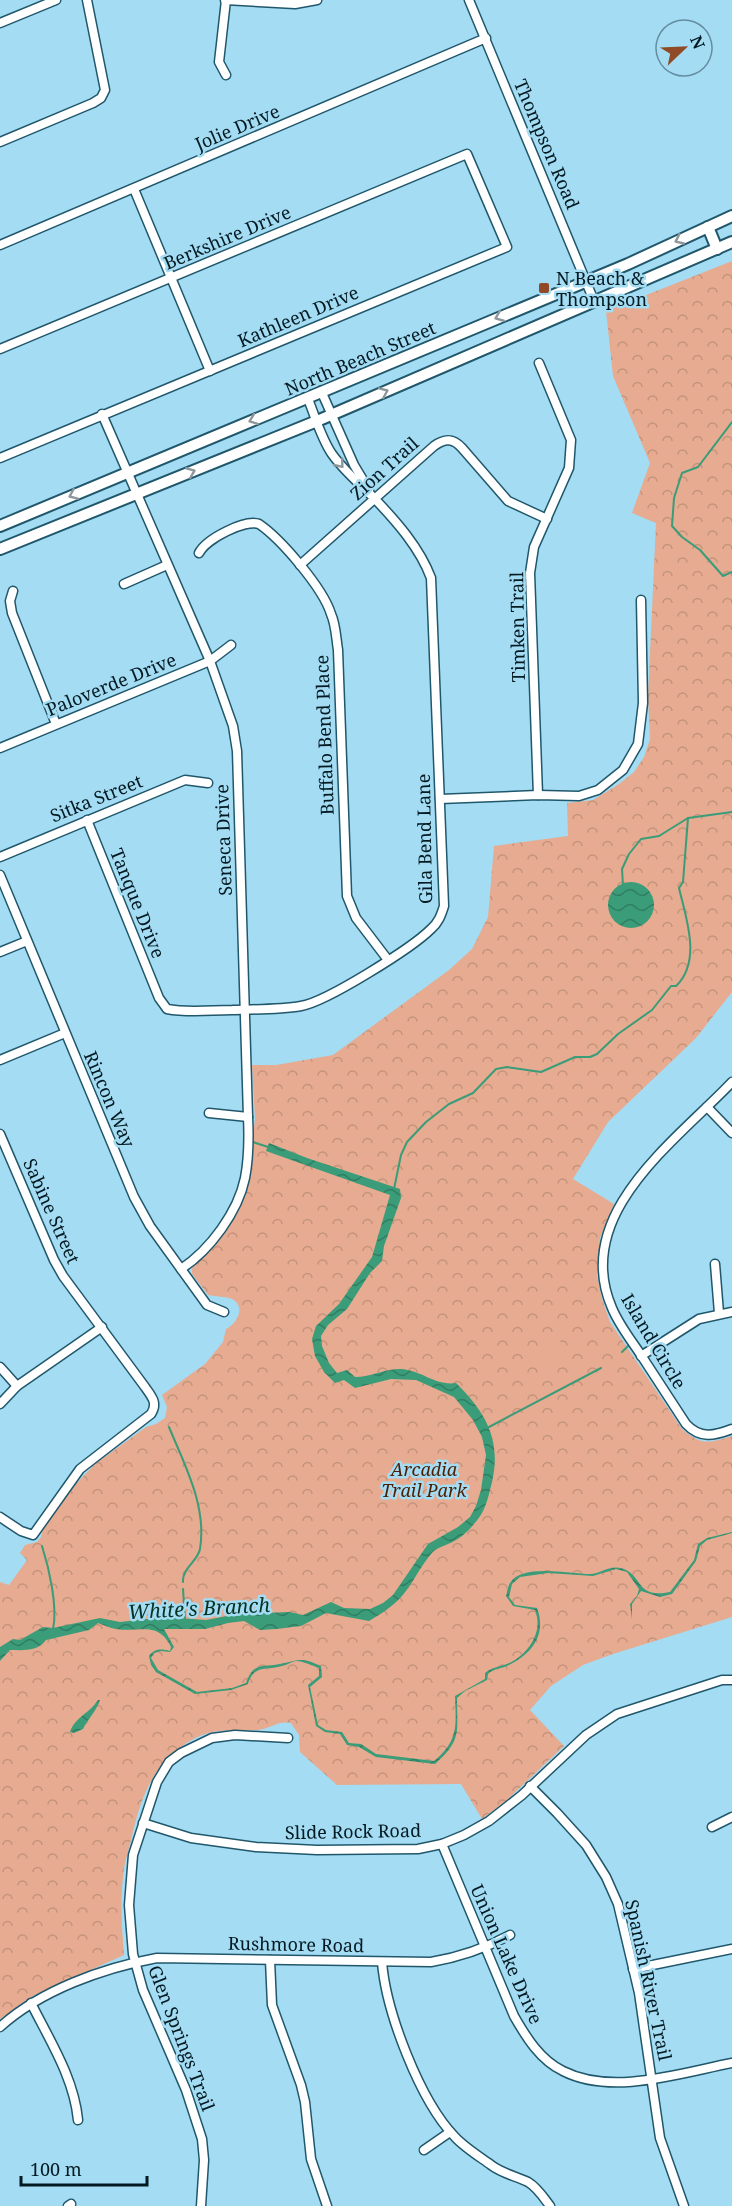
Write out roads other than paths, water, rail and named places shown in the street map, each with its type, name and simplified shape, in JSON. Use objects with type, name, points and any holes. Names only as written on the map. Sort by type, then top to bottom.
[{"type":"main road","name":"North Beach Street","points":[[0,526],[229,429],[308,399],[586,281],[732,216]]},
{"type":"main road","points":[[708,227],[717,249]]},
{"type":"main road","points":[[0,549],[317,421],[732,242]]},
{"type":"street","points":[[0,23],[56,0]]},
{"type":"street","points":[[0,142],[93,103],[104,95],[105,90],[87,0]]},
{"type":"street","points":[[226,75],[219,62],[225,0],[295,4],[317,0]]},
{"type":"street","name":"Thompson Road","points":[[470,0],[594,301]]},
{"type":"street","name":"Jolie Drive","points":[[0,244],[486,38]]},
{"type":"street","name":"Kathleen Drive","points":[[0,458],[507,247],[467,154]]},
{"type":"street","name":"Berkshire Drive","points":[[0,349],[467,154]]},
{"type":"street","points":[[134,189],[210,371]]},
{"type":"street","name":"Timken Trail","points":[[538,795],[530,573],[534,547],[569,468],[571,440],[539,363]]},
{"type":"street","name":"Gila Bend Lane","points":[[322,393],[354,465],[374,499]]},
{"type":"street","name":"Gila Bend Lane","points":[[159,998],[164,1006],[172,1010],[301,1006],[317,1002],[388,960],[431,930],[440,919],[444,906],[431,578],[412,543],[374,499],[351,478],[331,453],[308,399]]},
{"type":"street","name":"Seneca Drive","points":[[102,414],[210,661],[233,726],[237,751],[248,1163],[238,1198],[222,1227],[204,1250],[181,1269]]},
{"type":"street","name":"Zion Trail","points":[[300,565],[434,446],[448,439],[456,441],[508,501],[547,519]]},
{"type":"street","name":"Buffalo Bend Place","points":[[199,553],[204,544],[214,538],[249,523],[259,524],[300,565],[327,604],[336,634],[347,896],[356,918],[388,960]]},
{"type":"street","points":[[124,584],[167,565]]},
{"type":"street","points":[[13,591],[10,601],[12,613],[56,724]]},
{"type":"street","points":[[440,799],[538,795],[579,796],[598,790],[623,770],[638,744],[643,703],[641,600]]},
{"type":"street","name":"Paloverde Drive","points":[[0,748],[210,661],[231,645]]},
{"type":"street","name":"Sitka Street","points":[[0,857],[185,780],[208,783]]},
{"type":"street","name":"Tanque Drive","points":[[87,820],[159,998]]},
{"type":"street","name":"Rincon Way","points":[[0,875],[134,1197],[150,1226],[207,1305],[224,1312]]},
{"type":"street","points":[[0,952],[27,941]]},
{"type":"street","points":[[0,1060],[65,1033]]},
{"type":"street","name":"Island Circle","points":[[732,1082],[640,1175],[620,1205],[608,1229],[602,1268],[612,1310],[686,1424],[702,1435],[716,1435],[732,1430]]},
{"type":"street","points":[[707,1107],[732,1133]]},
{"type":"street","points":[[209,1113],[248,1117]]},
{"type":"street","name":"Sabine Street","points":[[0,1134],[63,1276],[102,1326],[155,1402],[155,1408],[151,1414],[80,1469],[33,1535],[21,1531],[0,1517]]},
{"type":"street","points":[[715,1264],[719,1313]]},
{"type":"street","points":[[641,1356],[692,1322],[719,1313],[732,1312]]},
{"type":"street","points":[[0,1404],[17,1386],[102,1326]]},
{"type":"street","points":[[0,1367],[17,1386]]},
{"type":"street","name":"Slide Rock Road","points":[[143,1823],[191,1838],[256,1847],[317,1850],[418,1849],[441,1844],[464,1835],[489,1821],[522,1795],[586,1735],[617,1714],[722,1680],[732,1680]]},
{"type":"street","name":"Glen Springs Trail","points":[[201,2206],[204,2160],[202,2139],[186,2090],[143,1990],[135,1962],[130,1918],[134,1855],[157,1782],[169,1762],[189,1748],[212,1738],[235,1735],[288,1738]]},
{"type":"street","name":"Spanish River Trail","points":[[530,1786],[586,1845],[606,1877],[618,1904],[633,1969],[660,2138],[684,2206]]},
{"type":"street","points":[[712,1827],[732,1816]]},
{"type":"street","name":"Union Lake Drive","points":[[441,1844],[514,2016],[527,2039],[554,2066],[583,2079],[624,2082],[732,2063]]},
{"type":"street","name":"Rushmore Road","points":[[0,2027],[31,2003],[99,1973],[157,1958],[431,1962],[456,1958],[485,1948],[510,1935]]},
{"type":"street","points":[[633,1969],[732,1949]]},
{"type":"street","points":[[270,1960],[272,2005],[301,2085],[311,2159],[327,2206]]},
{"type":"street","points":[[382,1962],[387,1999],[406,2050],[424,2094],[450,2132],[457,2140],[494,2167],[509,2176],[528,2182],[550,2206]]},
{"type":"street","points":[[31,2003],[56,2050],[76,2099],[78,2120]]},
{"type":"street","points":[[424,2150],[450,2132]]},
{"type":"water","points":[[631,882],[647,889],[654,905],[647,921],[631,928],[615,921],[608,905],[615,889]]},
{"type":"water","points":[[269,1143],[400,1189],[401,1198],[384,1246],[382,1261],[370,1273],[347,1309],[328,1325],[321,1336],[322,1346],[329,1363],[337,1373],[347,1370],[355,1377],[390,1370],[409,1370],[442,1382],[456,1383],[467,1395],[485,1419],[494,1445],[495,1459],[494,1474],[486,1505],[473,1525],[464,1535],[434,1551],[402,1596],[387,1610],[369,1621],[326,1613],[301,1626],[276,1629],[260,1630],[244,1621],[205,1629],[164,1629],[174,1647],[170,1652],[154,1653],[151,1658],[158,1670],[197,1692],[232,1688],[246,1683],[256,1668],[295,1661],[284,1666],[261,1669],[254,1673],[248,1684],[231,1690],[195,1694],[156,1672],[149,1656],[156,1650],[170,1651],[171,1647],[160,1633],[147,1629],[124,1630],[98,1623],[89,1630],[46,1640],[38,1647],[10,1650],[0,1661],[0,1647],[13,1639],[20,1640],[43,1627],[53,1628],[100,1618],[120,1622],[165,1617],[206,1620],[237,1614],[290,1612],[303,1615],[331,1602],[344,1608],[370,1609],[393,1595],[428,1544],[458,1527],[470,1517],[481,1490],[486,1455],[482,1437],[473,1420],[454,1397],[416,1380],[391,1379],[355,1388],[344,1380],[335,1383],[324,1372],[315,1356],[312,1339],[316,1326],[339,1304],[372,1257],[390,1195],[266,1151]]},
{"type":"water","points":[[732,1532],[707,1540],[700,1546],[696,1561],[672,1594],[660,1597],[641,1591],[632,1604],[632,1619],[630,1604],[637,1596],[639,1589],[627,1572],[616,1569],[593,1576],[548,1573],[520,1577],[512,1584],[509,1597],[515,1605],[537,1608],[540,1617],[539,1635],[531,1649],[524,1655],[506,1666],[490,1672],[487,1680],[465,1691],[457,1698],[457,1727],[454,1742],[435,1764],[376,1757],[359,1747],[347,1745],[340,1734],[325,1732],[316,1726],[308,1685],[319,1676],[319,1668],[297,1661],[309,1661],[321,1666],[322,1677],[310,1687],[318,1725],[326,1730],[342,1732],[349,1743],[361,1744],[376,1754],[434,1761],[452,1739],[455,1724],[455,1696],[485,1679],[485,1673],[488,1671],[522,1655],[536,1634],[535,1610],[513,1606],[506,1596],[509,1584],[516,1577],[535,1571],[590,1574],[617,1567],[628,1571],[645,1589],[651,1592],[670,1592],[694,1560],[698,1544],[707,1538]]},
{"type":"water","points":[[100,1700],[97,1707],[83,1729],[74,1733],[70,1732],[75,1722]]},
{"type":"waterway","name":"White's Branch","points":[[732,422],[698,467],[682,473],[674,498],[672,526],[682,537],[700,550],[723,576],[732,572]]},
{"type":"waterway","points":[[623,886],[622,869],[629,854],[641,839],[659,836],[688,818],[732,812]]},
{"type":"waterway","name":"White's Branch","points":[[394,1189],[401,1155],[407,1142],[426,1122],[449,1104],[473,1093],[496,1069],[507,1067],[541,1072],[575,1057],[590,1057],[597,1054],[618,1034],[652,1010],[671,986],[676,986],[684,976],[690,952],[690,939],[679,888],[683,882],[688,818]]},
{"type":"waterway","points":[[253,1142],[268,1147]]},
{"type":"waterway","points":[[622,1352],[628,1346]]},
{"type":"waterway","points":[[489,1427],[601,1368]]},
{"type":"waterway","points":[[169,1427],[188,1471],[200,1517],[199,1553],[185,1573],[183,1582]]},
{"type":"waterway","points":[[42,1546],[54,1599],[53,1629]]},
{"type":"waterway","points":[[183,1589],[185,1619]]},
{"type":"place","name":"N Beach & Thompson","points":[[544,288]]},
{"type":"park label","name":"Arcadia Trail Park","points":[[424,1479]]}]
